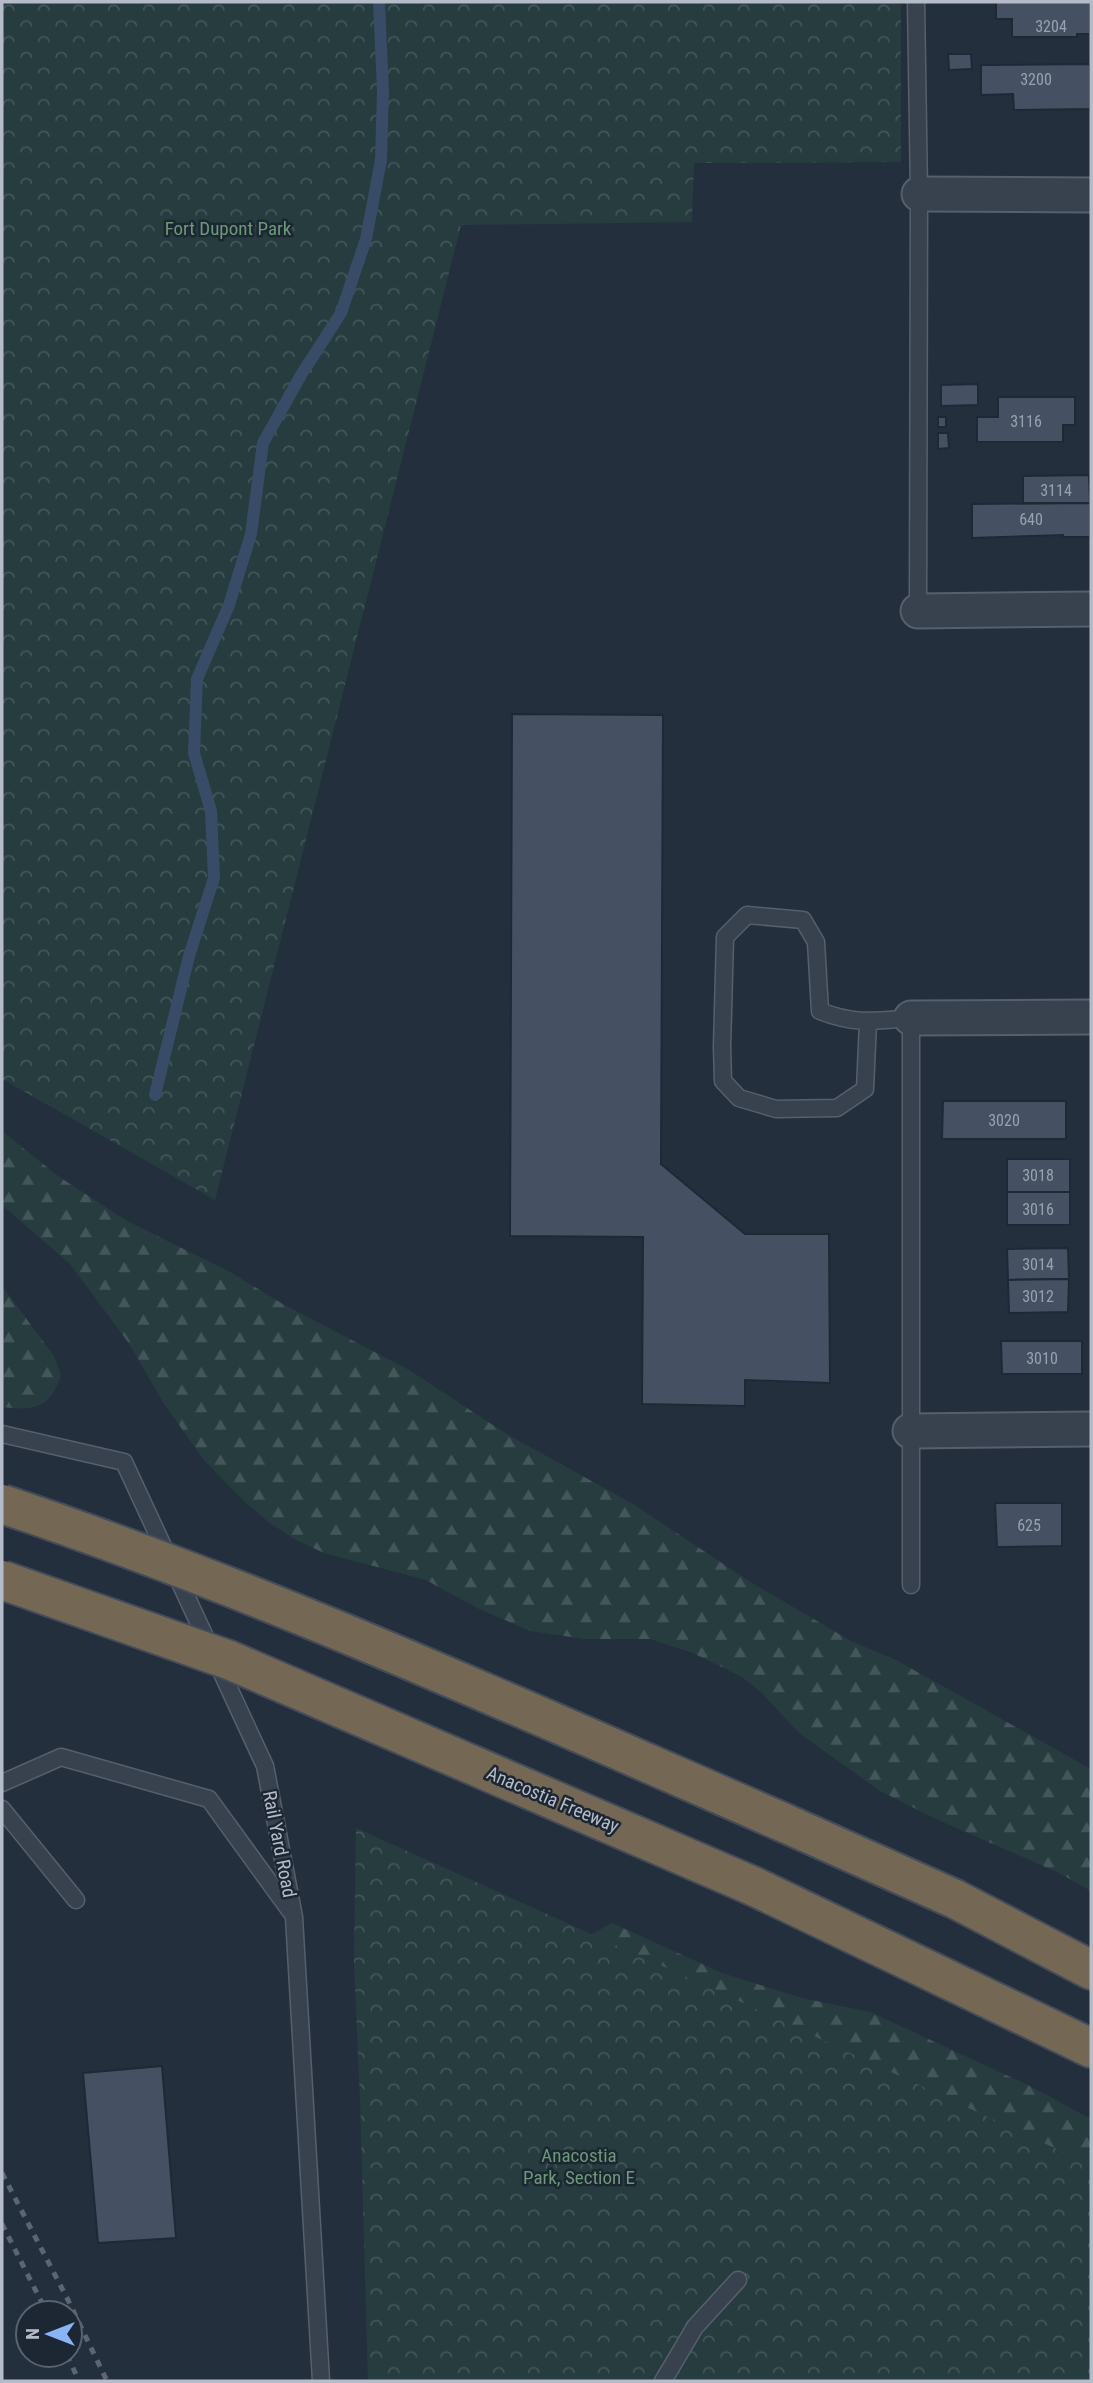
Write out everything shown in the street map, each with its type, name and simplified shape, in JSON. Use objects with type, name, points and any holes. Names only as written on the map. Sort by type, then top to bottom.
[{"type":"highway","points":[[2,1504],[77,1529],[367,1642],[955,1899],[1091,1970]]},
{"type":"highway","name":"Anacostia Freeway","points":[[2,1580],[229,1660],[753,1886],[1091,2048]]},
{"type":"street","points":[[919,194],[1091,195]]},
{"type":"street","points":[[918,611],[1091,609]]},
{"type":"street","points":[[911,1018],[1091,1017]]},
{"type":"street","points":[[910,1431],[1091,1429]]},
{"type":"lane","points":[[916,2],[919,194],[918,611]]},
{"type":"lane","points":[[868,1022],[865,1089],[837,1108],[776,1109],[739,1098],[723,1081],[725,937],[747,915],[803,920],[816,942],[820,1011],[844,1021],[911,1018],[911,1585]]},
{"type":"lane","name":"Rail Yard Road","points":[[2,1434],[124,1462],[265,1766],[295,1917],[321,2381]]},
{"type":"lane","points":[[2,1783],[61,1756],[209,1799],[295,1917]]},
{"type":"lane","points":[[2,1809],[76,1900]]},
{"type":"lane","points":[[663,2381],[695,2327],[738,2280]]},
{"type":"green space","name":"Fort Dupont Park","points":[[2,2],[901,2],[901,162],[694,163],[692,222],[461,225],[215,1200],[2,1079]]},
{"type":"green space","points":[[2,1131],[58,1176],[127,1221],[232,1273],[281,1303],[409,1370],[505,1433],[633,1504],[752,1583],[851,1641],[896,1660],[1091,1769],[1091,1891],[1059,1873],[880,1791],[799,1733],[762,1693],[742,1677],[693,1653],[650,1639],[585,1639],[530,1631],[477,1608],[426,1580],[324,1553],[296,1540],[270,1523],[246,1503],[203,1459],[163,1402],[128,1342],[70,1264],[2,1205]]},
{"type":"green space","points":[[2,1286],[54,1356],[61,1375],[52,1394],[40,1405],[24,1408],[2,1407]]},
{"type":"green space","name":"Anacostia Park, Section E","points":[[356,1828],[709,1987],[1091,2165],[1091,2381],[368,2381],[354,1961]]},
{"type":"green space","points":[[612,1923],[722,1973],[802,1998],[870,2012],[1028,2085],[1091,2119],[1091,2257],[590,1935]]},
{"type":"building","points":[[996,2],[1090,2],[1090,34],[1077,34],[1077,37],[1012,37],[1012,19],[996,19]]},
{"type":"building","points":[[948,54],[971,54],[972,69],[949,70]]},
{"type":"building","points":[[1090,64],[1090,109],[1014,110],[1013,94],[981,95],[981,65]]},
{"type":"building","points":[[978,384],[978,405],[941,406],[941,385]]},
{"type":"building","points":[[998,397],[1075,397],[1075,425],[1063,425],[1063,442],[977,442],[977,417],[998,417]]},
{"type":"building","points":[[938,417],[946,417],[946,427],[938,427]]},
{"type":"building","points":[[938,433],[948,433],[949,448],[938,449]]},
{"type":"building","points":[[1089,475],[1090,503],[1023,503],[1023,476]]},
{"type":"building","points":[[1090,503],[1090,537],[1063,535],[972,538],[972,504]]},
{"type":"building","points":[[512,714],[663,715],[661,1164],[745,1234],[829,1234],[830,1383],[745,1380],[745,1406],[642,1404],[643,1237],[510,1236]]},
{"type":"building","points":[[943,1101],[1066,1101],[1066,1139],[942,1139]]},
{"type":"building","points":[[1007,1159],[1070,1159],[1070,1192],[1007,1192]]},
{"type":"building","points":[[1007,1192],[1070,1192],[1070,1225],[1007,1225]]},
{"type":"building","points":[[1068,1248],[1069,1279],[1008,1280],[1007,1249]]},
{"type":"building","points":[[1069,1279],[1068,1312],[1009,1313],[1008,1280]]},
{"type":"building","points":[[1001,1341],[1082,1341],[1082,1374],[1002,1374]]},
{"type":"building","points":[[995,1503],[1062,1503],[1062,1546],[997,1547]]},
{"type":"building","points":[[162,2066],[176,2238],[98,2243],[83,2073]]},
{"type":"waterway","points":[[155,1095],[189,956],[214,878],[211,811],[194,753],[197,679],[229,605],[251,534],[263,443],[301,375],[341,313],[366,239],[381,160],[383,91],[379,2]]},
{"type":"railway","points":[[2,2173],[107,2381]]},
{"type":"railway","points":[[2,2224],[40,2299]]},
{"type":"railway","points":[[73,2369],[79,2381]]}]
